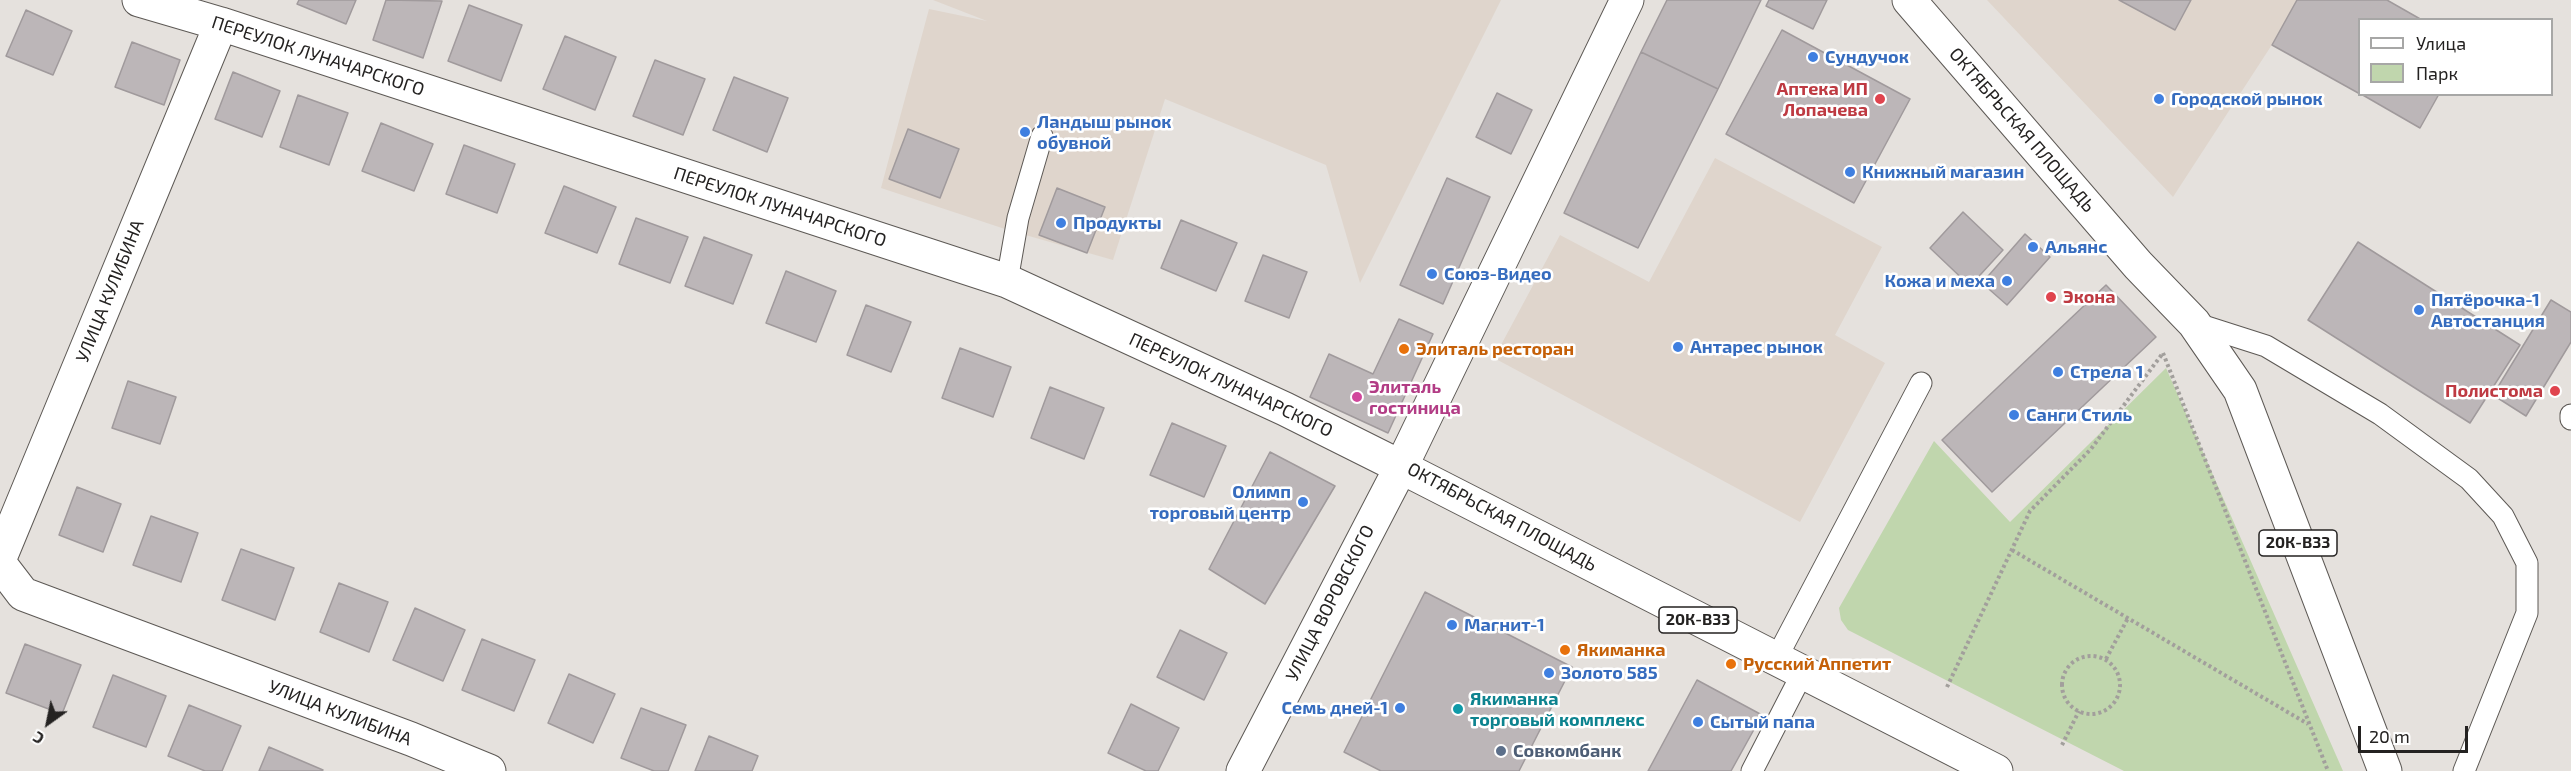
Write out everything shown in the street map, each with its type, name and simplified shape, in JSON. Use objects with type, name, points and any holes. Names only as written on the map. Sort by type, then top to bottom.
[{"type":"street","name":"ПЕРЕУЛОК ЛУНАЧАРСКОГО","points":[[139,0],[221,24],[1006,281],[1285,409],[1401,466]]},
{"type":"street","name":"ОКТЯБРЬСКАЯ ПЛОЩАДЬ","points":[[1627,0],[1401,466],[1996,771]]},
{"type":"street","name":"ОКТЯБРЬСКАЯ ПЛОЩАДЬ","points":[[1909,0],[2138,265],[2194,323],[2240,390],[2385,771]]},
{"type":"street","name":"УЛИЦА КУЛИБИНА","points":[[0,558],[221,24]]},
{"type":"street","name":"УЛИЦА ВОРОВСКОГО","points":[[1243,771],[1401,466]]},
{"type":"street","name":"УЛИЦА КУЛИБИНА","points":[[0,564],[23,594],[411,739],[489,771]]},
{"type":"lane","points":[[1006,281],[1018,218],[1042,136]]},
{"type":"lane","points":[[2194,323],[2266,346],[2380,414],[2469,479],[2503,516],[2527,563],[2527,613],[2464,771]]},
{"type":"lane","points":[[1752,771],[1789,666],[1921,383]]},
{"type":"path","points":[[1947,687],[2030,511],[2091,449],[2163,353],[2328,771]]},
{"type":"path","points":[[2012,550],[2308,724]]},
{"type":"path","points":[[2106,659],[2128,618]]},
{"type":"path","points":[[2097,656],[2106,659],[2114,666],[2118,675],[2119,694],[2107,710],[2098,713],[2079,711],[2071,706],[2062,689],[2065,671],[2079,658],[2097,656]]},
{"type":"path","points":[[2062,746],[2079,711]]},
{"type":"shaded area","name":"Ландыш рынок обувной","points":[[933,0],[1501,0],[1360,283],[1326,165],[1165,99],[1113,260],[1008,230],[881,188],[929,9],[987,21]]},
{"type":"shaded area","name":"Городской рынок","points":[[1987,0],[2301,0],[2173,197]]},
{"type":"shaded area","name":"Антарес рынок","points":[[1715,158],[1882,247],[1835,335],[1885,363],[1800,522],[1494,358],[1560,235],[1649,282]]},
{"type":"green space","points":[[2166,368],[2343,771],[2124,771],[1848,630],[1841,620],[1839,608],[1934,441],[2010,522]]},
{"type":"building","points":[[299,0],[356,0],[346,24],[297,4]]},
{"type":"building","points":[[386,0],[442,1],[423,58],[373,40]]},
{"type":"building","points":[[1667,0],[1761,0],[1718,89],[1641,52]]},
{"type":"building","points":[[1769,0],[1827,0],[1813,29],[1766,6]]},
{"type":"building","points":[[2119,0],[2191,0],[2175,30]]},
{"type":"building","points":[[2297,0],[2387,0],[2418,18],[2358,18],[2358,93],[2272,45]]},
{"type":"building","points":[[469,5],[522,25],[501,81],[448,61]]},
{"type":"building","points":[[26,10],[72,31],[53,75],[6,56]]},
{"type":"building","points":[[1782,30],[1910,99],[1854,203],[1726,134]]},
{"type":"building","points":[[565,36],[616,57],[595,110],[543,89]]},
{"type":"building","points":[[132,42],[180,60],[164,105],[115,87]]},
{"type":"building","points":[[1641,52],[1718,89],[1638,248],[1564,213]]},
{"type":"building","points":[[655,60],[705,79],[683,135],[633,116]]},
{"type":"building","points":[[233,72],[280,91],[262,137],[215,119]]},
{"type":"building","points":[[734,77],[788,98],[767,152],[713,130]]},
{"type":"building","points":[[1497,93],[1532,110],[1511,154],[1476,137]]},
{"type":"building","points":[[298,95],[348,113],[329,165],[280,147]]},
{"type":"building","points":[[2364,96],[2438,96],[2420,128]]},
{"type":"building","points":[[381,123],[433,144],[414,191],[362,171]]},
{"type":"building","points":[[908,129],[959,149],[940,198],[889,179]]},
{"type":"building","points":[[464,145],[515,164],[497,213],[446,194]]},
{"type":"building","points":[[1447,178],[1490,197],[1443,304],[1400,285]]},
{"type":"building","points":[[564,186],[616,207],[597,253],[545,233]]},
{"type":"building","points":[[1057,188],[1105,207],[1087,253],[1039,235]]},
{"type":"building","points":[[1963,212],[2003,250],[1970,286],[1930,248]]},
{"type":"building","points":[[636,218],[688,237],[670,283],[619,264]]},
{"type":"building","points":[[1181,220],[1237,243],[1216,291],[1161,268]]},
{"type":"building","points":[[2025,234],[2050,257],[2007,305],[1982,283]]},
{"type":"building","points":[[704,237],[752,255],[733,304],[685,286]]},
{"type":"building","points":[[2358,242],[2520,345],[2470,423],[2308,320]]},
{"type":"building","points":[[1263,255],[1307,272],[1289,318],[1245,301]]},
{"type":"building","points":[[786,271],[836,291],[816,342],[766,323]]},
{"type":"building","points":[[2106,285],[2156,337],[1992,492],[1942,440]]},
{"type":"building","points":[[2551,300],[2571,312],[2571,342],[2526,416],[2493,395]]},
{"type":"building","points":[[866,305],[911,322],[891,372],[847,355]]},
{"type":"building","points":[[1399,319],[1433,334],[1388,433],[1310,397],[1329,354],[1373,374]]},
{"type":"building","points":[[960,348],[1011,367],[993,417],[942,398]]},
{"type":"building","points":[[128,381],[176,397],[160,444],[112,428]]},
{"type":"building","points":[[1050,387],[1104,408],[1084,459],[1031,438]]},
{"type":"building","points":[[1172,423],[1226,446],[1204,497],[1150,475]]},
{"type":"building","points":[[1270,452],[1335,486],[1265,604],[1209,569]]},
{"type":"building","points":[[77,487],[121,504],[103,552],[59,535]]},
{"type":"building","points":[[151,516],[198,533],[181,582],[133,565]]},
{"type":"building","points":[[241,549],[294,568],[275,620],[222,600]]},
{"type":"building","points":[[339,583],[388,602],[369,652],[320,632]]},
{"type":"building","name":"Якиманка торговый комплекс","points":[[1425,592],[1572,667],[1519,771],[1381,771],[1344,752]]},
{"type":"building","points":[[415,608],[465,630],[443,681],[393,660]]},
{"type":"building","points":[[1180,630],[1227,653],[1204,700],[1157,677]]},
{"type":"building","points":[[482,639],[535,660],[514,711],[462,690]]},
{"type":"building","points":[[25,644],[81,665],[62,714],[6,693]]},
{"type":"building","points":[[569,674],[615,694],[593,743],[548,723]]},
{"type":"building","points":[[113,675],[166,696],[146,747],[93,727]]},
{"type":"building","points":[[1697,680],[1762,715],[1731,771],[1648,771]]},
{"type":"building","points":[[1131,704],[1179,728],[1158,771],[1146,771],[1108,753]]},
{"type":"building","points":[[189,705],[241,726],[222,771],[205,771],[168,756]]},
{"type":"building","points":[[641,708],[686,725],[668,771],[654,771],[621,758]]},
{"type":"building","points":[[709,736],[758,756],[752,771],[695,771]]},
{"type":"building","points":[[269,747],[323,770],[259,771]]},
{"type":"place","name":"Сундучок","points":[[1813,57]]},
{"type":"place","name":"Аптека ИП Лопачева","points":[[1880,99]]},
{"type":"place","name":"Городской рынок","points":[[2159,99]]},
{"type":"place","name":"Ландыш рынок обувной","points":[[1025,132]]},
{"type":"place","name":"Книжный магазин","points":[[1850,172]]},
{"type":"place","name":"Продукты","points":[[1061,223]]},
{"type":"place","name":"Альянс","points":[[2033,247]]},
{"type":"place","name":"Союз-Видео","points":[[1432,274]]},
{"type":"place","name":"Кожа и меха","points":[[2007,281]]},
{"type":"place","name":"Экона","points":[[2051,297]]},
{"type":"place","name":"Пятёрочка-1 Автостанция","points":[[2419,310]]},
{"type":"place","name":"Антарес рынок","points":[[1678,347]]},
{"type":"place","name":"Элиталь ресторан","points":[[1404,349]]},
{"type":"place","name":"Стрела 1","points":[[2058,372]]},
{"type":"place","name":"Полистома","points":[[2555,391]]},
{"type":"place","name":"Элиталь гостиница","points":[[1357,397]]},
{"type":"place","name":"Санги Стиль","points":[[2014,415]]},
{"type":"place","name":"Олимп торговый центр","points":[[1303,502]]},
{"type":"place","name":"Магнит-1","points":[[1452,625]]},
{"type":"place","name":"Якиманка","points":[[1565,650]]},
{"type":"place","name":"Русский Аппетит","points":[[1731,664]]},
{"type":"place","name":"Золото 585","points":[[1549,673]]},
{"type":"place","name":"Семь дней-1","points":[[1400,708]]},
{"type":"place","name":"Якиманка торговый комплекс","points":[[1458,709]]},
{"type":"place","name":"Сытый папа","points":[[1698,722]]},
{"type":"place","name":"Совкомбанк","points":[[1501,751]]}]
